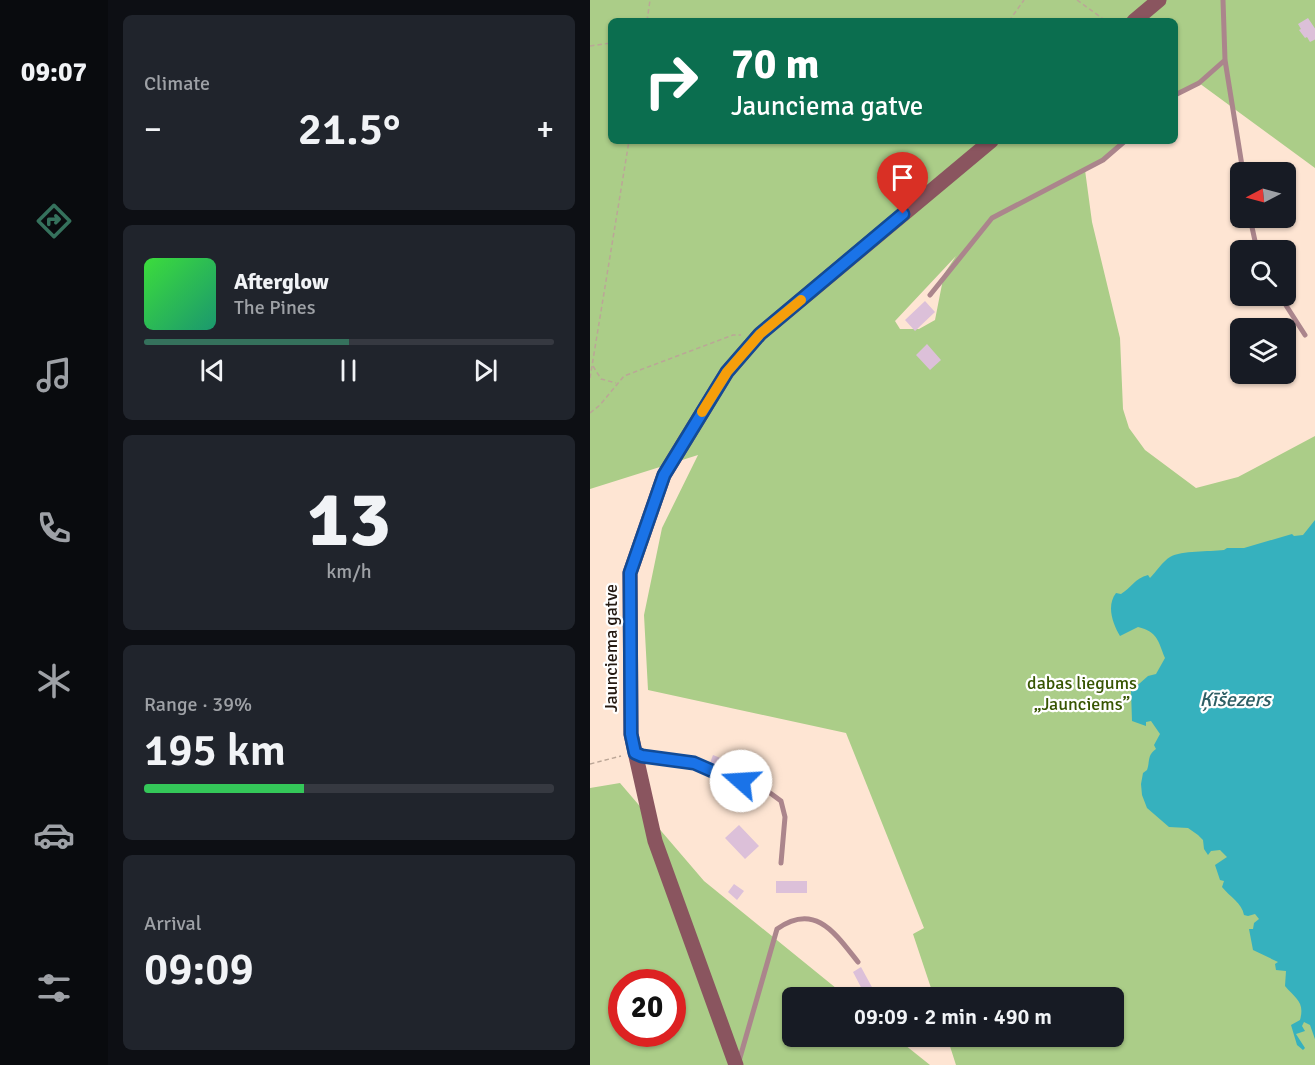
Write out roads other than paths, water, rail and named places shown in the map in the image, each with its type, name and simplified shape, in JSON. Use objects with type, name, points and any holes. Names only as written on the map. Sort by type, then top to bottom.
[{"type":"main road","points":[[1138,18],[1159,0]]},
{"type":"main road","name":"Jaunciema gatve","points":[[737,1065],[655,841],[635,753],[631,734],[630,573],[664,475],[727,372],[760,334],[986,144]]},
{"type":"lane","points":[[1223,0],[1225,60],[1241,162]]},
{"type":"lane","points":[[1178,94],[1199,83],[1225,60]]},
{"type":"lane","points":[[930,295],[992,218],[1103,160],[1122,144]]},
{"type":"lane","points":[[1286,306],[1305,335]]},
{"type":"lane","points":[[635,753],[694,763],[719,774],[762,787],[781,801],[785,817],[781,863]]},
{"type":"lane","points":[[737,1065],[777,929],[791,919],[816,920],[835,934],[858,962]]},
{"type":"water","name":"Ķīšezers","points":[[1315,520],[1316,1042],[1310,1025],[1304,1022],[1302,1026],[1305,1031],[1296,1034],[1305,1048],[1303,1050],[1297,1045],[1291,1025],[1300,1020],[1301,1009],[1298,1001],[1285,986],[1286,971],[1276,970],[1275,964],[1278,962],[1253,950],[1249,929],[1253,929],[1254,923],[1259,919],[1255,914],[1244,915],[1238,904],[1222,887],[1224,881],[1220,880],[1215,865],[1227,857],[1220,850],[1211,851],[1208,855],[1204,849],[1203,840],[1198,835],[1188,828],[1169,827],[1147,808],[1141,784],[1143,773],[1147,770],[1150,756],[1156,749],[1154,745],[1160,734],[1151,721],[1146,722],[1146,726],[1132,721],[1131,691],[1148,676],[1156,674],[1165,658],[1159,642],[1145,629],[1138,627],[1120,636],[1113,621],[1111,604],[1116,593],[1121,594],[1144,576],[1148,575],[1150,578],[1170,557],[1188,552],[1244,548],[1292,534],[1294,536],[1303,535]]},
{"type":"park label","name":"dabas liegums „Jaunciems”","points":[[1082,693]]}]
